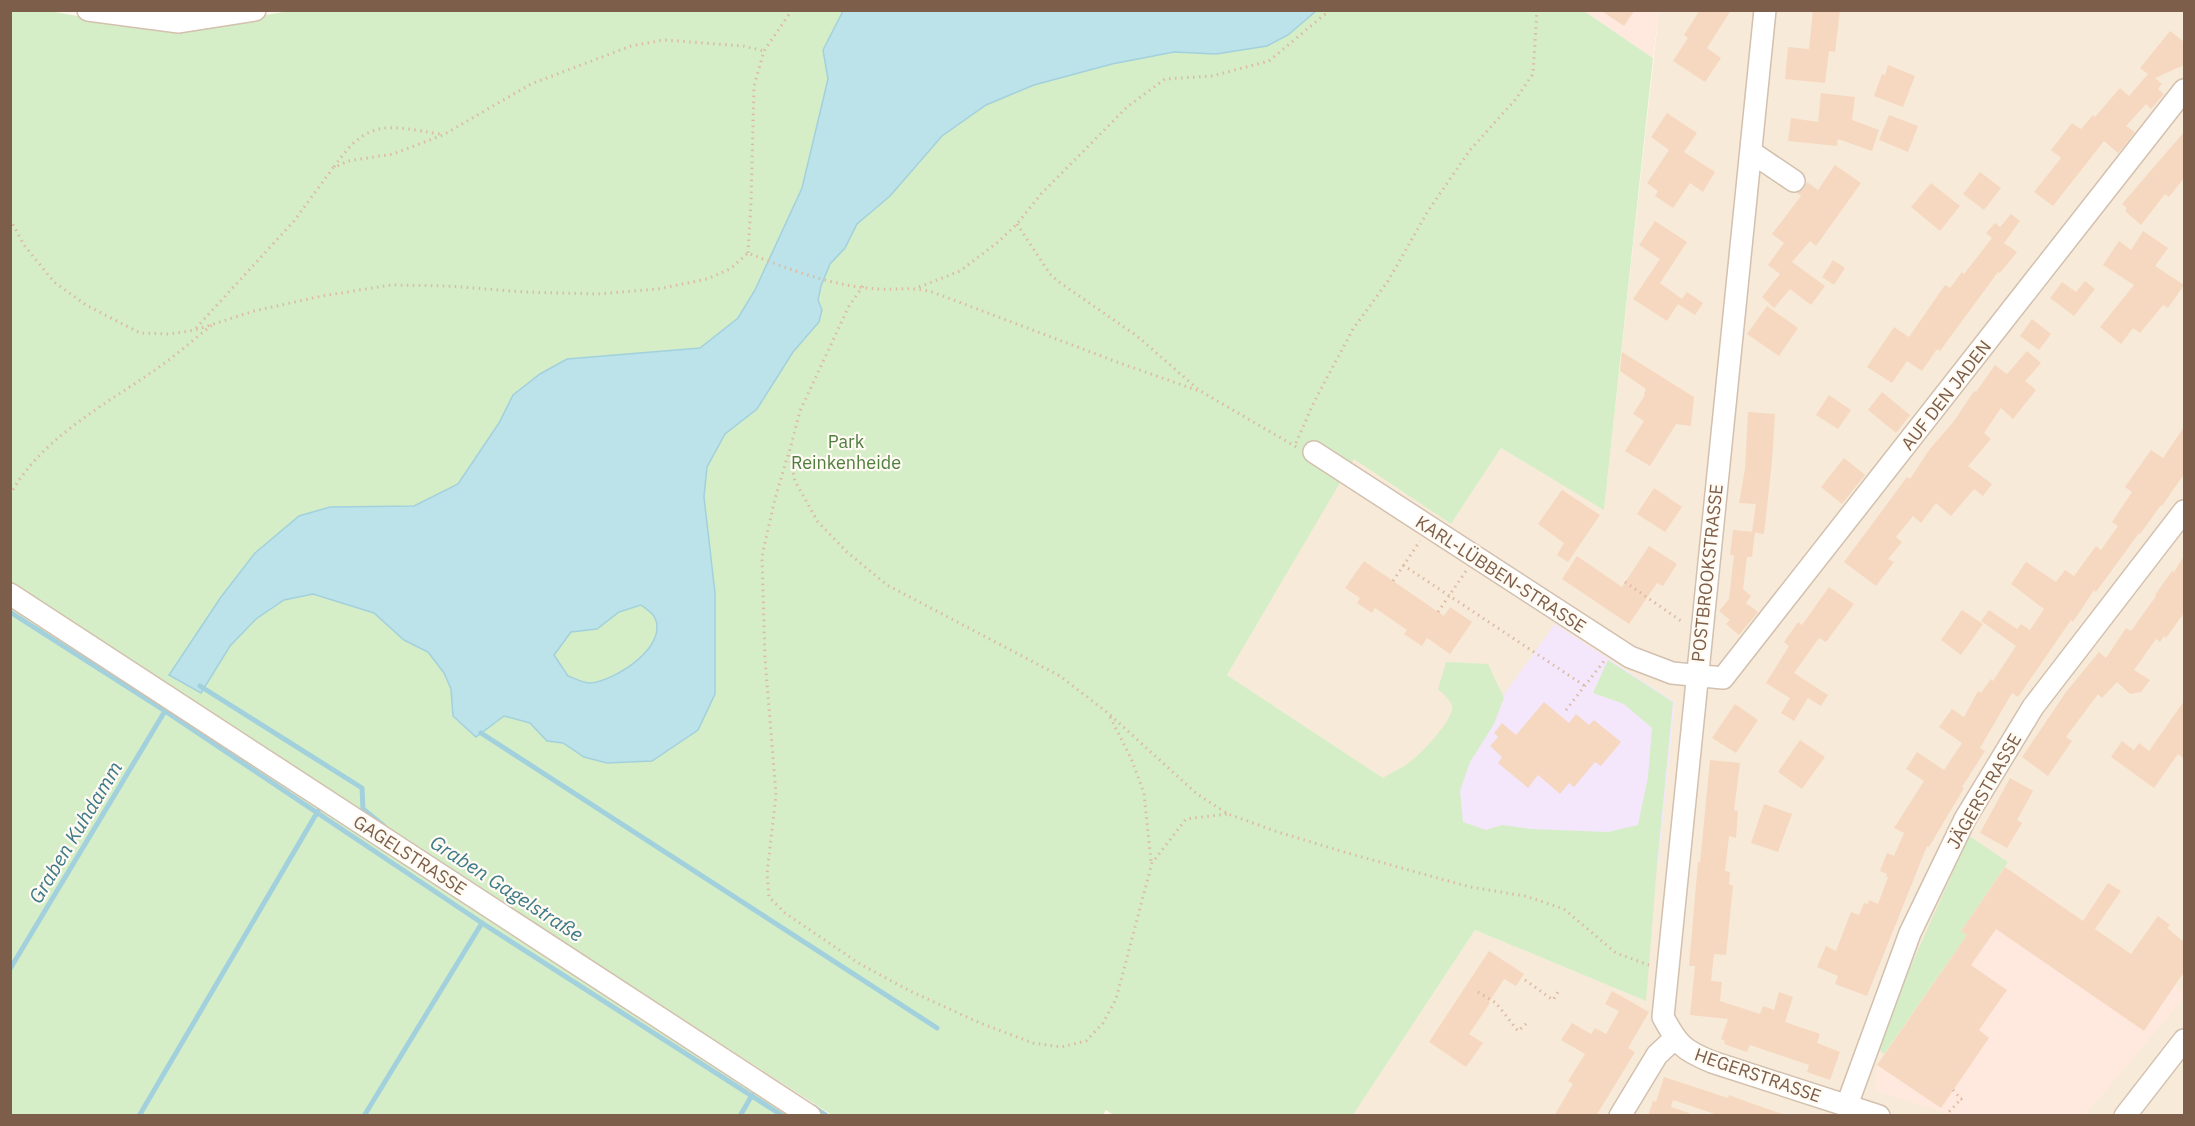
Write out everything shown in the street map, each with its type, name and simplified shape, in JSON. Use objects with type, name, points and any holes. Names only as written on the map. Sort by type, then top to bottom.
[{"type":"street","points":[[88,10],[179,22],[255,10]]},
{"type":"street","name":"POSTBROOKSTRASSE","points":[[1674,1039],[1663,1017],[1666,971],[1765,10]]},
{"type":"street","name":"AUF DEN JADEN","points":[[1697,676],[1723,678],[2184,90]]},
{"type":"street","points":[[1750,152],[1794,181]]},
{"type":"street","name":"KARL-LÜBBEN-STRASSE","points":[[1304,450],[1429,527],[1630,657],[1672,673],[1697,676]]},
{"type":"street","name":"JÄGERSTRASSE","points":[[1847,1105],[1910,933],[1965,819],[2033,706],[2184,511]]},
{"type":"street","name":"GAGELSTRASSE","points":[[10,594],[810,1116]]},
{"type":"street","points":[[1620,1116],[1657,1055],[1674,1039]]},
{"type":"street","name":"HEGERSTRASSE","points":[[1674,1039],[1689,1052],[1712,1062],[1879,1116]]},
{"type":"street","points":[[2125,1116],[2184,1040]]},
{"type":"path","points":[[10,219],[24,245],[54,282],[86,305],[140,333],[195,330],[254,311],[322,296],[391,285],[598,294],[658,289],[707,279],[729,269],[748,253],[754,86],[764,51],[792,10]]},
{"type":"path","points":[[748,253],[837,283],[879,289],[917,288],[960,271],[998,242],[1017,224],[1041,194],[1127,106],[1165,80],[1212,76],[1269,61],[1330,10]]},
{"type":"path","points":[[917,288],[1202,392],[1304,450],[1314,402],[1353,329],[1388,281],[1428,211],[1470,150],[1515,100],[1533,74],[1537,10]]},
{"type":"path","points":[[333,168],[348,161],[393,154],[443,135],[531,84],[631,46],[664,40],[743,46],[764,51]]},
{"type":"path","points":[[195,330],[294,221],[357,139],[388,127],[402,127],[443,135]]},
{"type":"path","points":[[1017,224],[1050,274],[1137,336],[1170,362],[1202,392]]},
{"type":"path","points":[[863,286],[849,306],[800,411],[775,498],[762,556],[765,658],[776,795],[767,874],[769,897],[785,913],[860,964],[910,991],[980,1023],[1033,1043],[1061,1047],[1086,1041],[1103,1023],[1116,999],[1152,863],[1144,793],[1131,758],[1108,713]]},
{"type":"path","points":[[10,495],[32,464],[62,437],[107,402],[163,365],[213,324]]},
{"type":"path","points":[[789,453],[795,481],[818,522],[847,552],[888,585],[1060,676],[1108,713],[1197,794],[1228,814],[1344,852],[1470,887],[1525,896],[1564,909],[1616,953],[1666,971]]},
{"type":"path","points":[[1393,581],[1429,527]]},
{"type":"path","points":[[1438,612],[1476,557]]},
{"type":"path","points":[[1403,565],[1585,686]]},
{"type":"path","points":[[1625,582],[1701,634]]},
{"type":"path","points":[[1566,710],[1615,647]]},
{"type":"path","points":[[1152,863],[1186,819],[1228,814]]},
{"type":"path","points":[[1525,980],[1553,1000],[1558,992]]},
{"type":"path","points":[[1478,992],[1496,1003],[1518,1031],[1527,1023]]},
{"type":"path","points":[[1945,1116],[1963,1098],[1953,1090]]},
{"type":"shaded area","points":[[1584,11],[1659,11],[1653,58]]},
{"type":"shaded area","points":[[1659,11],[2184,11],[2184,1115],[1353,1115],[1475,930],[1646,1001],[1383,778],[1227,675],[1354,458],[1451,524],[1501,448],[1604,509]]},
{"type":"shaded area","points":[[1555,624],[1675,702],[1658,866],[1491,848],[1425,804]]},
{"type":"shaded area","points":[[2005,867],[2184,992],[2184,998],[2085,1115],[1953,1115],[1875,1091],[1877,1065],[1966,935],[1961,931]]},
{"type":"green space","name":"Park Reinkenheide","points":[[295,10],[1584,11],[1653,58],[1604,510],[1501,448],[1451,524],[1354,459],[1227,675],[1383,778],[1416,757],[1429,744],[1452,712],[1451,704],[1438,689],[1446,662],[1488,664],[1504,698],[1494,724],[1470,762],[1460,791],[1463,822],[1486,830],[1502,825],[1531,829],[1608,832],[1638,825],[1648,777],[1652,728],[1624,704],[1593,693],[1608,660],[1673,702],[1646,1001],[1475,930],[1353,1115],[1115,1116],[1106,1110],[1102,1116],[832,1115],[369,819],[11,586],[10,11],[49,11],[179,30]]},
{"type":"green space","points":[[11,602],[795,1115],[11,1115]]},
{"type":"green space","points":[[1969,836],[2008,862],[1961,931],[1967,935],[1884,1054],[1875,1046]]},
{"type":"water","points":[[843,11],[1316,11],[1288,35],[1267,46],[1216,54],[1174,52],[1112,64],[1034,85],[986,105],[942,136],[890,196],[857,224],[845,248],[830,264],[821,286],[818,300],[822,310],[819,322],[793,352],[757,409],[725,434],[707,467],[704,497],[715,593],[715,694],[698,730],[652,761],[607,763],[584,757],[563,743],[547,741],[530,723],[504,716],[476,737],[453,716],[451,689],[444,673],[428,652],[404,640],[374,613],[313,594],[284,600],[256,619],[230,646],[201,693],[169,675],[221,597],[255,553],[299,516],[330,507],[414,506],[458,484],[499,423],[513,395],[540,374],[567,359],[700,348],[738,318],[755,290],[802,188],[828,79],[823,50]],"holes":[[[641,605],[654,616],[657,629],[654,640],[637,661],[601,681],[587,683],[568,676],[554,655],[571,632],[597,629],[619,612]]]},
{"type":"building","points":[[1600,10],[1635,10],[1624,26]]},
{"type":"building","points":[[1700,10],[1731,10],[1707,48],[1721,58],[1705,82],[1673,61],[1688,38],[1684,35]]},
{"type":"building","points":[[1813,10],[1840,10],[1835,52],[1829,51],[1825,83],[1785,79],[1788,47],[1809,49]]},
{"type":"building","points":[[2170,31],[2184,42],[2184,65],[2155,78],[2162,84],[2158,89],[2164,94],[2151,109],[2146,104],[2126,126],[2135,132],[2125,145],[2118,153],[2104,141],[2053,206],[2034,192],[2061,158],[2051,150],[2072,123],[2081,129],[2093,115],[2095,117],[2120,88],[2129,96],[2148,74],[2140,68]]},
{"type":"building","points":[[1888,65],[1915,76],[1903,107],[1874,96]]},
{"type":"building","points":[[1821,93],[1855,97],[1852,120],[1879,130],[1872,151],[1838,139],[1837,146],[1788,141],[1791,118],[1818,122]]},
{"type":"building","points":[[1667,113],[1697,133],[1684,152],[1715,172],[1703,192],[1690,183],[1673,208],[1655,196],[1658,191],[1647,183],[1669,150],[1651,137]]},
{"type":"building","points":[[1889,115],[1918,126],[1908,152],[1879,140]]},
{"type":"building","points":[[2184,132],[2184,178],[2169,197],[2165,194],[2141,225],[2125,211],[2127,208],[2122,204]]},
{"type":"building","points":[[1835,165],[1861,183],[1816,246],[1810,241],[1792,262],[1825,286],[1811,305],[1790,289],[1774,308],[1762,297],[1780,274],[1768,265],[1784,243],[1772,234],[1801,196],[1797,193],[1804,189],[1807,182],[1818,190]]},
{"type":"building","points":[[1980,172],[2001,188],[1984,210],[1963,194]]},
{"type":"building","points":[[1931,183],[1960,206],[1940,231],[1911,207]]},
{"type":"building","points":[[2011,214],[2020,221],[2004,243],[2017,252],[2000,273],[1998,272],[1940,351],[1937,349],[1922,371],[1907,361],[1892,383],[1867,367],[1894,327],[1909,337],[1945,285],[1950,288],[1962,272],[1964,274],[1992,238],[1986,233],[1995,223],[2000,227]]},
{"type":"building","points":[[1655,221],[1687,242],[1660,283],[1682,299],[1687,292],[1703,303],[1695,315],[1678,304],[1667,321],[1633,299],[1660,259],[1639,245]]},
{"type":"building","points":[[2143,231],[2168,248],[2155,266],[2184,285],[2168,308],[2163,305],[2140,333],[2133,328],[2121,344],[2100,327],[2134,285],[2103,265],[2119,241],[2131,250]]},
{"type":"building","points":[[1833,260],[1845,268],[1834,285],[1822,277]]},
{"type":"building","points":[[2085,281],[2095,289],[2074,316],[2050,298],[2062,282],[2076,292]]},
{"type":"building","points":[[1767,306],[1798,328],[1779,356],[1747,334]]},
{"type":"building","points":[[2032,319],[2051,334],[2039,350],[2020,336]]},
{"type":"building","points":[[2027,351],[2041,363],[2025,381],[2036,390],[2013,419],[2001,408],[1984,433],[1991,439],[1968,466],[1992,484],[1983,496],[1974,489],[1951,516],[1936,503],[1921,523],[1913,516],[1896,537],[1902,542],[1888,559],[1894,562],[1876,586],[1844,562],[1907,477],[1910,479],[1929,450],[1954,421],[1995,365],[2007,374]]},
{"type":"building","points":[[1622,352],[1694,397],[1691,426],[1676,424],[1650,466],[1625,451],[1644,421],[1633,414],[1645,395],[1646,389],[1620,371]]},
{"type":"building","points":[[1882,392],[1910,415],[1896,433],[1868,410]]},
{"type":"building","points":[[1829,395],[1851,410],[1838,429],[1816,415]]},
{"type":"building","points":[[1748,412],[1775,414],[1764,534],[1752,532],[1756,504],[1739,503],[1745,469]]},
{"type":"building","points":[[2184,427],[2184,474],[2096,592],[2094,590],[2073,622],[2071,620],[2018,697],[2012,693],[1980,748],[1985,751],[1929,847],[1927,846],[1867,996],[1835,984],[1838,976],[1817,967],[1826,946],[1836,951],[1851,912],[1859,915],[1864,903],[1868,904],[1869,900],[1878,904],[1888,877],[1880,871],[1887,853],[1894,856],[1904,833],[1894,828],[1924,781],[1906,769],[1917,752],[1944,770],[1962,743],[1939,727],[1952,709],[1964,717],[1978,691],[1981,693],[1991,679],[1993,681],[2016,646],[1981,621],[1989,610],[2017,629],[2021,624],[2030,630],[2044,609],[2011,584],[2026,562],[2056,582],[2065,570],[2074,576],[2096,546],[2101,550],[2118,526],[2112,522],[2132,492],[2125,487],[2151,450],[2163,458]]},
{"type":"building","points":[[1844,458],[1865,475],[1842,504],[1821,487]]},
{"type":"building","points":[[1654,488],[1682,507],[1665,532],[1637,514]]},
{"type":"building","points":[[1562,490],[1600,515],[1568,562],[1557,555],[1564,543],[1538,524]]},
{"type":"building","points":[[1733,530],[1755,532],[1752,557],[1747,557],[1743,589],[1751,596],[1746,603],[1758,612],[1739,635],[1726,624],[1730,620],[1719,611],[1729,599],[1734,555],[1730,555]]},
{"type":"building","points":[[1649,546],[1677,564],[1663,586],[1657,583],[1629,624],[1562,579],[1577,556],[1622,587]]},
{"type":"building","points":[[2184,556],[2184,613],[2166,638],[2164,636],[2160,642],[2156,639],[2134,670],[2150,680],[2141,692],[2130,694],[2117,682],[2102,698],[2098,694],[2066,737],[2072,741],[2048,776],[2022,757],[2066,692],[2099,652],[2106,658],[2126,628],[2131,631]]},
{"type":"building","points":[[1364,561],[1444,616],[1450,607],[1472,622],[1450,654],[1427,638],[1422,646],[1404,634],[1407,630],[1375,608],[1372,613],[1357,603],[1360,598],[1345,588]]},
{"type":"building","points":[[1829,587],[1854,604],[1826,642],[1819,638],[1794,673],[1828,695],[1821,706],[1808,698],[1794,721],[1781,713],[1790,698],[1766,683],[1789,646],[1784,642],[1798,622],[1802,625]]},
{"type":"building","points":[[1962,610],[1983,624],[1961,655],[1941,640]]},
{"type":"building","points":[[2184,701],[2184,759],[2178,754],[2154,788],[2111,757],[2122,741],[2134,750],[2139,743],[2149,751]]},
{"type":"building","points":[[1544,702],[1569,723],[1576,714],[1589,725],[1594,720],[1621,742],[1601,766],[1595,762],[1574,787],[1569,783],[1560,794],[1538,775],[1528,788],[1498,763],[1502,757],[1490,746],[1498,737],[1494,733],[1502,723],[1516,735]]},
{"type":"building","points":[[1735,704],[1758,720],[1736,753],[1712,738]]},
{"type":"building","points":[[1800,740],[1825,757],[1802,789],[1778,772]]},
{"type":"building","points":[[1710,760],[1740,763],[1734,810],[1738,811],[1736,838],[1729,836],[1725,871],[1730,872],[1729,884],[1733,886],[1726,955],[1714,954],[1711,981],[1722,982],[1720,1001],[1760,1014],[1763,1006],[1774,1010],[1779,992],[1793,997],[1785,1022],[1820,1034],[1817,1043],[1840,1052],[1830,1080],[1807,1072],[1809,1065],[1750,1045],[1747,1052],[1724,1044],[1725,1041],[1721,1039],[1728,1019],[1690,1015],[1695,966],[1689,966]]},
{"type":"building","points":[[2010,778],[2033,791],[2017,820],[2022,823],[2007,848],[1980,833]]},
{"type":"building","points":[[1764,804],[1792,814],[1778,852],[1751,843]]},
{"type":"building","points":[[2005,867],[2083,921],[2108,883],[2121,891],[2095,929],[2131,954],[2158,916],[2170,925],[2167,928],[2184,942],[2184,972],[2144,1031],[1996,929],[1971,965],[2007,990],[1979,1030],[1989,1038],[1941,1108],[1877,1065],[1967,935],[1961,931]]},
{"type":"building","points":[[1489,951],[1524,974],[1516,986],[1504,979],[1469,1034],[1483,1043],[1466,1067],[1429,1042]]},
{"type":"building","points":[[1612,991],[1649,1012],[1628,1048],[1635,1052],[1596,1116],[1554,1116],[1573,1084],[1568,1081],[1585,1054],[1561,1040],[1572,1023],[1591,1034],[1595,1028],[1606,1034],[1619,1011],[1605,1004]]},
{"type":"building","points":[[1664,1077],[1728,1098],[1729,1095],[1782,1114],[1781,1116],[1721,1116],[1673,1100],[1671,1107],[1689,1113],[1688,1116],[1648,1116],[1653,1101],[1656,1102]]},
{"type":"waterway","points":[[10,612],[165,711],[482,923],[783,1116]]},
{"type":"waterway","name":"Graben Gagelstraße","points":[[200,686],[362,788],[363,809],[384,826]]},
{"type":"waterway","name":"Graben Kuhdamm","points":[[10,969],[165,711]]},
{"type":"waterway","points":[[481,733],[937,1028]]},
{"type":"waterway","points":[[139,1116],[318,811]]},
{"type":"waterway","points":[[364,1116],[482,923]]},
{"type":"waterway","points":[[740,1116],[752,1095]]},
{"type":"waterway","name":"Graben Gagelstraße","points":[[814,1107],[827,1116]]}]
